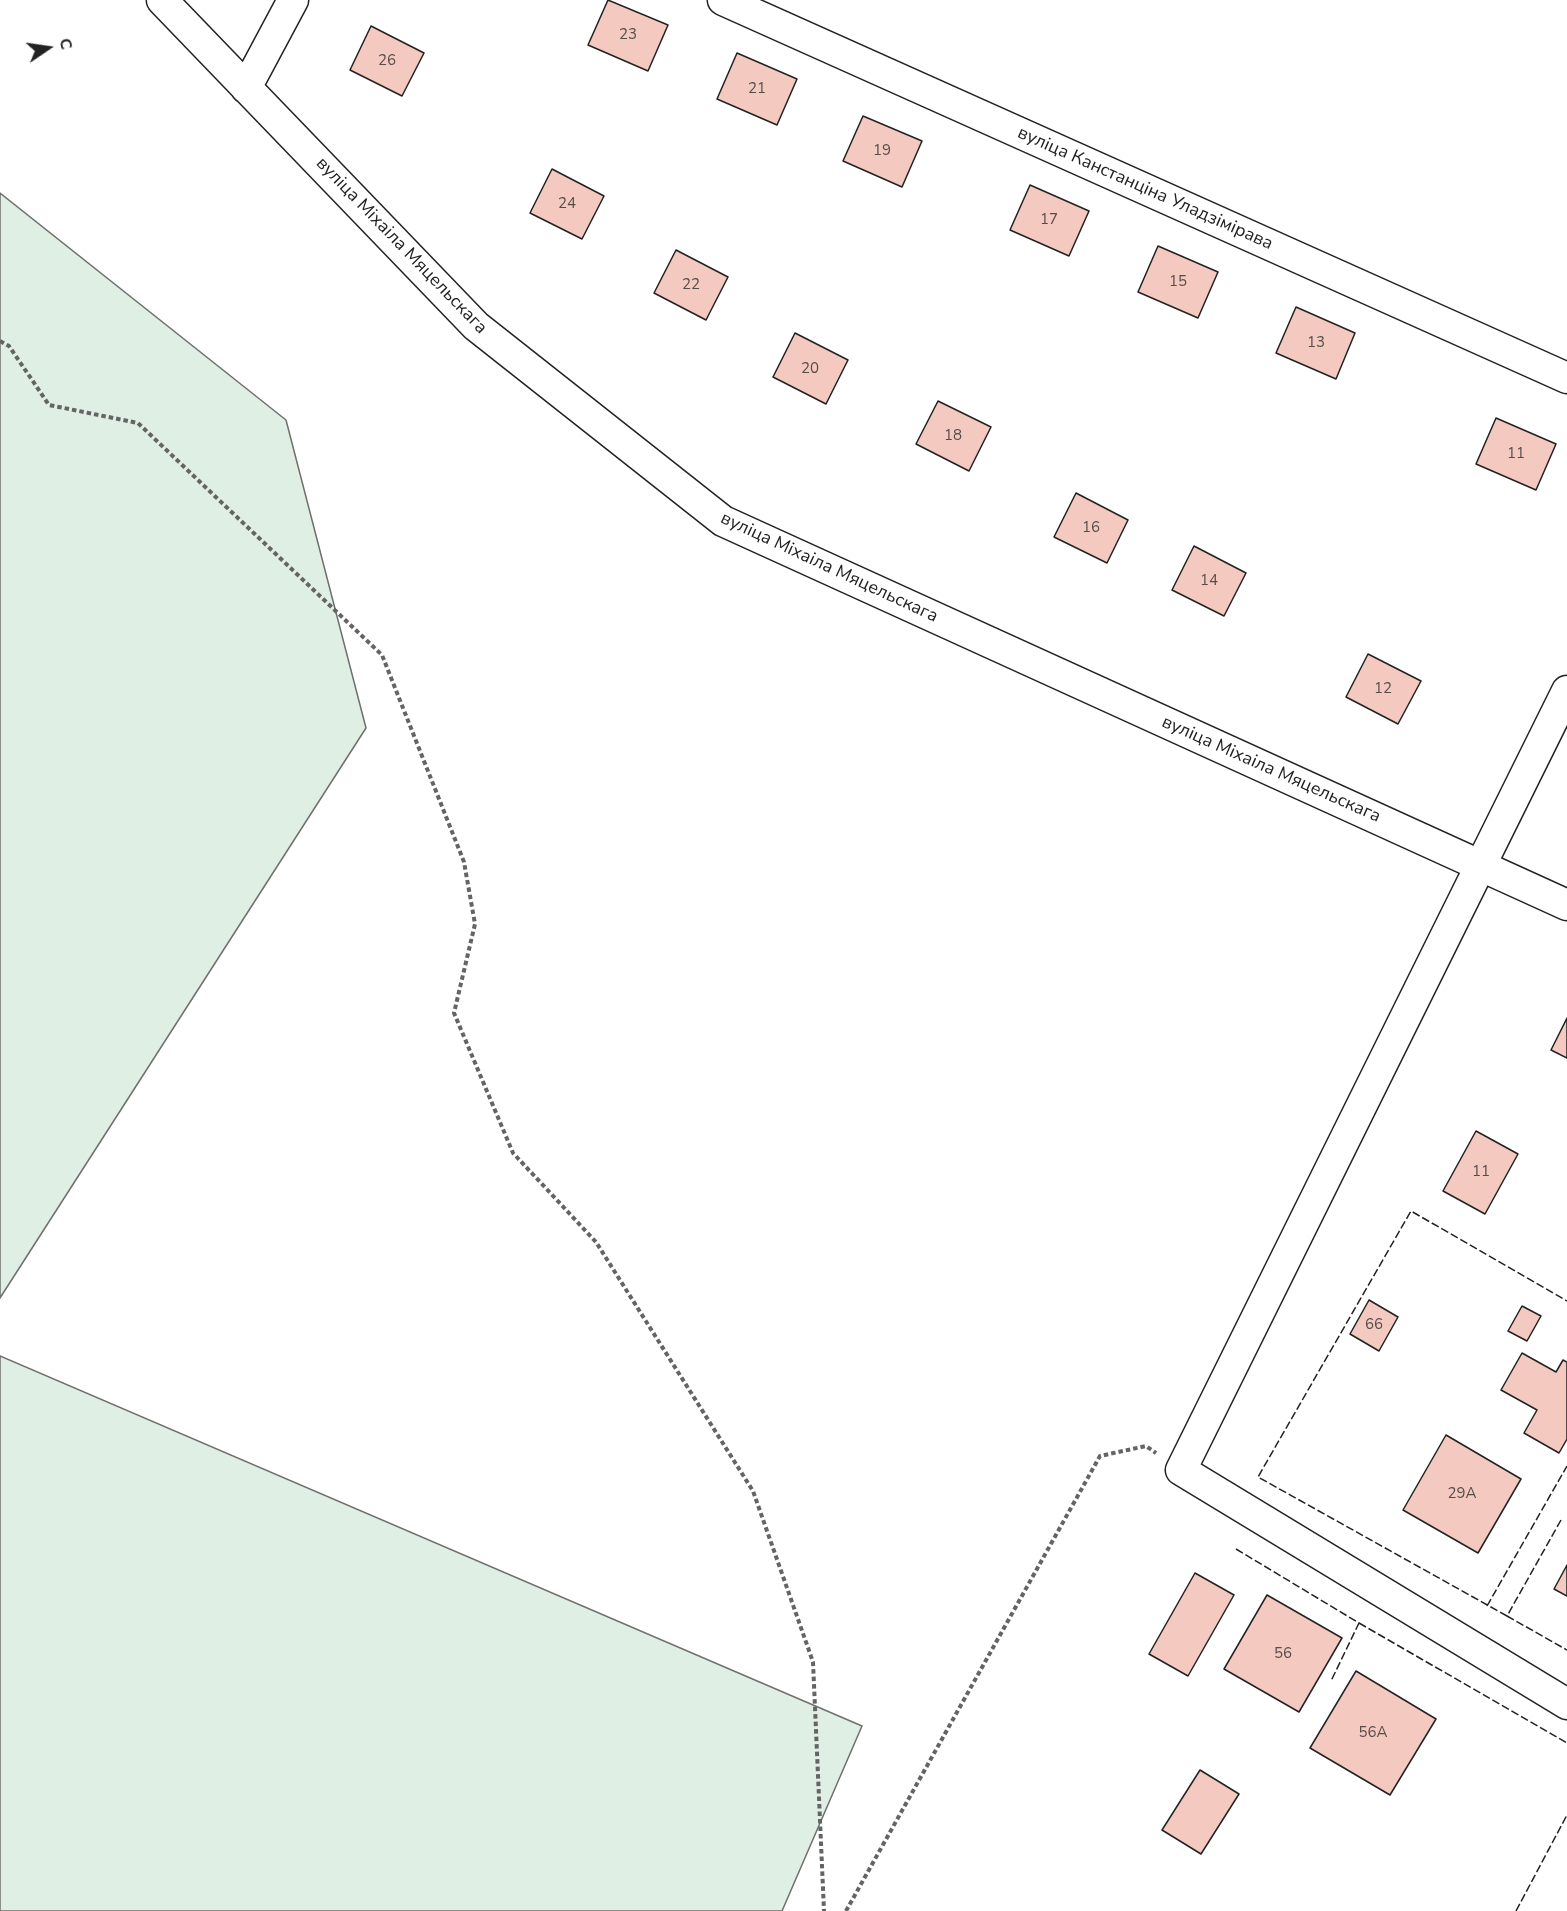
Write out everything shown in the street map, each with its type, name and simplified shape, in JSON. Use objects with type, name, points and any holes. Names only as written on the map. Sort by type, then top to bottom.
[{"type":"street","name":"вуліца Міхаіла Мяцельскага","points":[[162,0],[476,326],[723,521],[1567,904]]},
{"type":"street","points":[[246,88],[293,0]]},
{"type":"street","name":"вуліца Канстанціна Уладзімірава","points":[[723,0],[1567,378]]},
{"type":"street","points":[[1567,691],[1181,1470],[1567,1704]]},
{"type":"path","points":[[0,340],[9,346],[49,405],[138,423],[382,655],[464,862],[475,924],[454,1013],[513,1153],[596,1242],[753,1491],[757,1501],[813,1662],[824,1911]]},
{"type":"path","points":[[846,1911],[1100,1456],[1146,1446],[1181,1470]]},
{"type":"green space","points":[[0,193],[286,420],[366,728],[0,1298]]},
{"type":"green space","points":[[0,1356],[862,1726],[782,1911],[0,1911]]},
{"type":"building","points":[[608,0],[668,25],[648,71],[588,45]]},
{"type":"building","points":[[371,26],[424,53],[402,96],[350,70]]},
{"type":"building","points":[[737,53],[797,79],[777,125],[717,99]]},
{"type":"building","points":[[863,116],[922,141],[902,187],[843,161]]},
{"type":"building","points":[[552,169],[604,196],[582,239],[530,213]]},
{"type":"building","points":[[1030,185],[1089,211],[1069,256],[1010,230]]},
{"type":"building","points":[[1158,246],[1218,272],[1198,318],[1138,292]]},
{"type":"building","points":[[676,250],[728,277],[706,320],[654,293]]},
{"type":"building","points":[[1296,307],[1355,333],[1336,379],[1276,353]]},
{"type":"building","points":[[795,333],[848,360],[826,404],[773,377]]},
{"type":"building","points":[[938,401],[991,427],[969,471],[916,444]]},
{"type":"building","points":[[1496,418],[1556,444],[1536,490],[1476,464]]},
{"type":"building","points":[[1076,493],[1128,520],[1107,563],[1054,537]]},
{"type":"building","points":[[1194,546],[1246,573],[1224,616],[1172,590]]},
{"type":"building","points":[[1368,654],[1421,681],[1398,724],[1346,697]]},
{"type":"building","points":[[1567,1018],[1567,1058],[1551,1050]]},
{"type":"building","points":[[1476,1131],[1518,1154],[1485,1214],[1443,1191]]},
{"type":"building","points":[[1369,1300],[1398,1317],[1379,1351],[1350,1334]]},
{"type":"building","points":[[1522,1306],[1541,1316],[1527,1341],[1508,1331]]},
{"type":"building","points":[[1522,1353],[1556,1372],[1563,1360],[1567,1362],[1567,1439],[1559,1453],[1524,1433],[1537,1410],[1501,1390]]},
{"type":"building","points":[[1446,1435],[1521,1479],[1478,1553],[1403,1510]]},
{"type":"building","points":[[1567,1565],[1567,1596],[1554,1589]]},
{"type":"building","points":[[1195,1573],[1234,1595],[1188,1676],[1149,1654]]},
{"type":"building","points":[[1267,1595],[1342,1638],[1299,1712],[1224,1669]]},
{"type":"building","points":[[1356,1671],[1436,1719],[1390,1795],[1310,1748]]},
{"type":"building","points":[[1200,1770],[1239,1794],[1201,1854],[1162,1830]]},
{"type":"fence","points":[[1507,1616],[1258,1477],[1411,1211],[1567,1301]]},
{"type":"fence","points":[[1487,1606],[1567,1466]]},
{"type":"fence","points":[[1561,1520],[1507,1616],[1567,1650]]},
{"type":"fence","points":[[1236,1549],[1359,1623],[1331,1681]]},
{"type":"fence","points":[[1359,1623],[1567,1743]]},
{"type":"fence","points":[[1516,1911],[1567,1815]]}]
